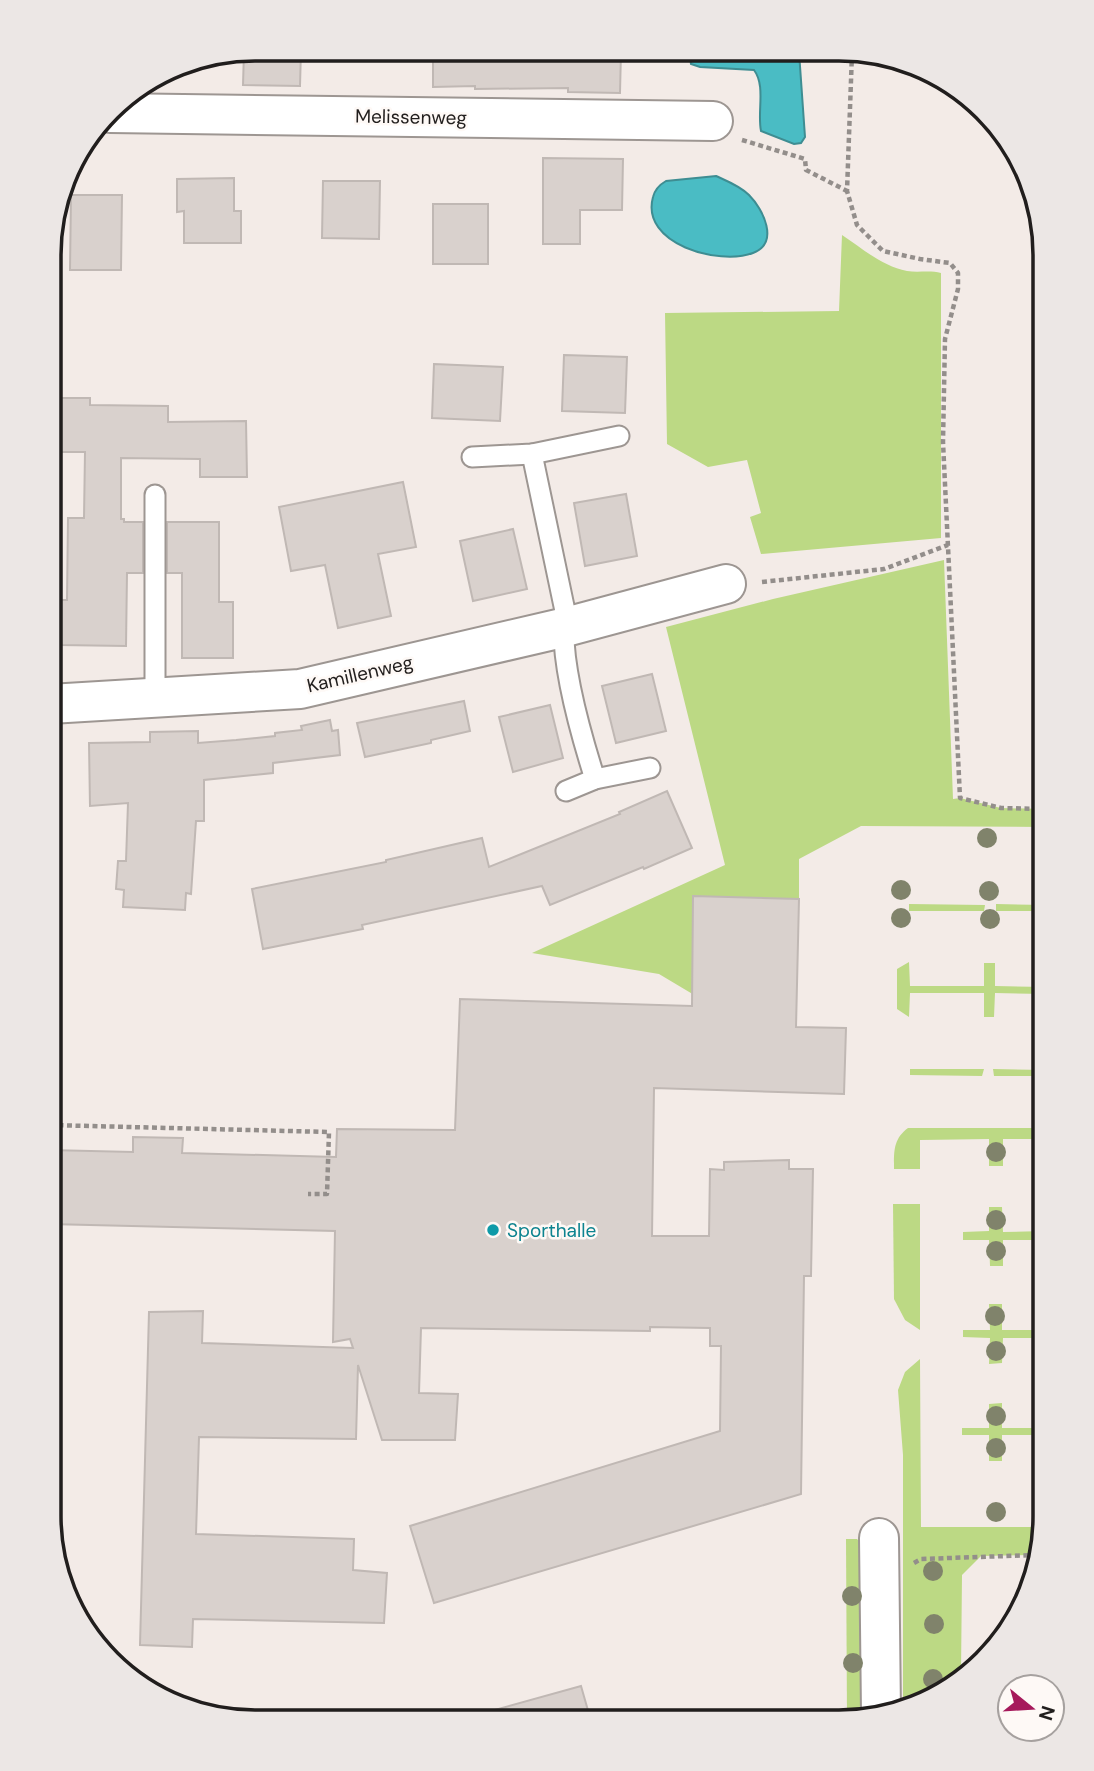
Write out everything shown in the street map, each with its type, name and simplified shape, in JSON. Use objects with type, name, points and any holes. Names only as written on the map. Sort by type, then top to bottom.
[{"type":"street","name":"Melissenweg","points":[[123,113],[713,121]]},
{"type":"street","name":"Kamillenweg","points":[[61,703],[300,689],[562,628],[726,584]]},
{"type":"street","points":[[879,1538],[881,1705]]},
{"type":"lane","points":[[472,457],[532,454],[619,436]]},
{"type":"lane","points":[[532,454],[565,611],[562,628],[564,654],[595,779]]},
{"type":"lane","points":[[155,495],[155,698]]},
{"type":"lane","points":[[566,791],[595,779],[650,768]]},
{"type":"path","points":[[852,62],[847,191],[857,225],[883,251],[920,260],[950,263],[958,273],[958,289],[945,339],[943,442],[960,799],[1001,808],[1033,809]]},
{"type":"path","points":[[713,121],[730,136],[805,159],[806,170],[847,191]]},
{"type":"path","points":[[726,584],[805,579],[884,569],[948,545]]},
{"type":"path","points":[[61,1125],[329,1132],[327,1194],[309,1194]]},
{"type":"path","points":[[881,1583],[921,1559],[1028,1555]]},
{"type":"green space","points":[[842,235],[898,269],[941,273],[941,538],[761,554],[750,517],[761,513],[747,460],[708,467],[667,444],[665,313],[839,311]]},
{"type":"green space","points":[[944,560],[953,799],[960,798],[1001,808],[1033,809],[1033,827],[861,826],[799,859],[799,899],[723,897],[693,901],[692,981],[721,1011],[659,974],[532,953],[725,865],[666,627],[773,599]]},
{"type":"green space","points":[[909,904],[985,905],[984,911],[909,911]]},
{"type":"green space","points":[[996,904],[1032,905],[1032,911],[996,911]]},
{"type":"green space","points":[[909,962],[910,986],[984,986],[984,963],[995,963],[995,986],[1032,987],[1032,994],[995,993],[994,1017],[984,1017],[984,993],[910,993],[909,1017],[897,1009],[897,969]]},
{"type":"green space","points":[[910,1069],[984,1069],[982,1076],[910,1075]]},
{"type":"green space","points":[[993,1069],[1032,1070],[1032,1076],[994,1076]]},
{"type":"green space","points":[[908,1128],[1032,1128],[1032,1139],[1003,1139],[1003,1166],[989,1166],[989,1139],[920,1140],[920,1169],[894,1169],[894,1151],[903,1132]]},
{"type":"green space","points":[[893,1204],[920,1204],[920,1330],[905,1320],[894,1299]]},
{"type":"green space","points":[[989,1207],[1002,1207],[1003,1232],[1032,1231],[1032,1240],[1003,1240],[1003,1266],[990,1266],[989,1240],[963,1240],[963,1232],[989,1231]]},
{"type":"green space","points":[[989,1304],[1002,1304],[1002,1330],[1032,1330],[1032,1338],[1003,1338],[1002,1363],[989,1364],[990,1338],[963,1337],[963,1330],[990,1330]]},
{"type":"green space","points":[[920,1359],[921,1527],[1032,1528],[1028,1555],[981,1556],[962,1575],[961,1666],[936,1684],[903,1698],[903,1455],[898,1390],[905,1372]]},
{"type":"green space","points":[[1002,1403],[1002,1428],[1032,1428],[1032,1435],[1002,1435],[1002,1461],[989,1461],[989,1435],[962,1435],[962,1428],[989,1428],[989,1404]]},
{"type":"green space","points":[[846,1539],[857,1539],[864,1546],[865,1708],[847,1709]]},
{"type":"water","points":[[691,61],[800,61],[805,137],[801,143],[794,144],[761,131],[760,84],[754,70],[700,67],[691,64]]},
{"type":"water","points":[[716,176],[745,192],[764,217],[766,242],[753,253],[721,256],[703,253],[670,239],[658,227],[652,213],[653,197],[659,186],[666,181]]},
{"type":"building","points":[[621,61],[620,93],[568,92],[568,88],[433,87],[433,62]]},
{"type":"building","points":[[244,62],[301,62],[300,86],[243,85]]},
{"type":"building","points":[[543,158],[623,159],[622,210],[580,210],[580,244],[543,244]]},
{"type":"building","points":[[234,178],[234,211],[241,211],[241,243],[184,243],[184,211],[177,212],[177,179]]},
{"type":"building","points":[[323,181],[380,181],[379,239],[322,238]]},
{"type":"building","points":[[71,195],[122,195],[121,270],[70,270]]},
{"type":"building","points":[[433,204],[488,204],[488,264],[433,264]]},
{"type":"building","points":[[564,355],[627,357],[625,413],[562,411]]},
{"type":"building","points":[[434,364],[503,367],[500,421],[432,418]]},
{"type":"building","points":[[61,398],[90,398],[90,405],[168,406],[168,422],[246,421],[247,477],[200,477],[200,459],[121,458],[121,519],[124,519],[124,522],[143,522],[143,573],[127,573],[126,646],[61,645],[61,600],[67,600],[68,518],[84,518],[85,452],[61,452]]},
{"type":"building","points":[[403,482],[416,547],[378,554],[391,616],[338,628],[325,565],[291,571],[279,507]]},
{"type":"building","points":[[626,494],[637,556],[585,566],[574,503]]},
{"type":"building","points":[[167,522],[219,522],[219,602],[233,602],[233,658],[182,658],[182,573],[167,573]]},
{"type":"building","points":[[513,529],[527,589],[473,601],[460,541]]},
{"type":"building","points":[[652,674],[666,731],[616,743],[602,686]]},
{"type":"building","points":[[464,701],[470,731],[431,740],[431,743],[365,757],[357,723]]},
{"type":"building","points":[[550,705],[563,758],[513,772],[499,717]]},
{"type":"building","points":[[330,720],[332,731],[338,730],[340,755],[273,763],[273,773],[204,780],[204,821],[196,821],[191,894],[186,893],[185,910],[123,907],[124,890],[116,889],[118,861],[126,861],[128,803],[90,806],[89,743],[150,742],[150,732],[198,731],[198,743],[236,740],[275,736],[275,733],[302,730],[301,726]]},
{"type":"building","points":[[667,791],[692,848],[644,869],[643,867],[550,905],[542,886],[362,925],[363,929],[263,949],[252,889],[386,862],[482,838],[489,867],[620,814],[619,812]]},
{"type":"building","points":[[693,896],[799,899],[796,1027],[846,1028],[844,1094],[654,1088],[652,1236],[709,1236],[710,1169],[724,1170],[724,1162],[789,1160],[789,1169],[813,1169],[811,1276],[804,1276],[801,1494],[434,1603],[410,1526],[720,1431],[721,1346],[710,1346],[710,1328],[650,1327],[650,1331],[421,1328],[419,1393],[458,1394],[455,1440],[382,1440],[358,1365],[356,1439],[199,1437],[196,1534],[354,1539],[353,1570],[387,1573],[384,1623],[193,1619],[192,1647],[140,1645],[149,1312],[203,1311],[202,1343],[353,1348],[350,1339],[333,1342],[335,1231],[61,1224],[61,1150],[133,1152],[133,1137],[183,1138],[182,1153],[336,1157],[337,1129],[455,1130],[460,999],[692,1006]]},
{"type":"building","points":[[581,1686],[588,1710],[495,1710]]},
{"type":"place","name":"Sporthalle","points":[[493,1230]]}]
